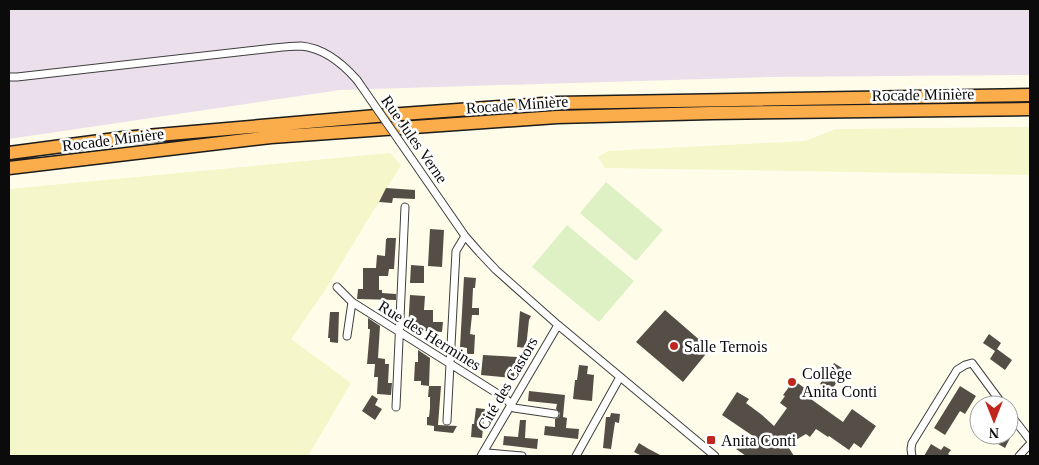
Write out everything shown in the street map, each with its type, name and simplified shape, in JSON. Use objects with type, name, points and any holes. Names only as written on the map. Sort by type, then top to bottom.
[{"type":"highway","name":"Rocade Minière","points":[[9,153],[122,138],[388,115],[556,103],[1030,96]]},
{"type":"highway","name":"Rocade Minière","points":[[9,168],[271,137],[556,117],[1030,109]]},
{"type":"street","name":"Rue Jules Verne","points":[[9,76],[16,77],[274,48],[303,46],[322,52],[336,60],[357,80],[478,252],[558,324],[715,456]]},
{"type":"street","points":[[396,406],[405,207]]},
{"type":"street","points":[[447,421],[456,251],[465,236]]},
{"type":"street","name":"Rue des Hermines","points":[[337,287],[352,302],[506,399],[510,404]]},
{"type":"street","points":[[347,336],[352,302]]},
{"type":"street","name":"Cité des Castors","points":[[482,454],[558,324]]},
{"type":"street","points":[[912,456],[912,443],[957,370],[972,363],[996,395]]},
{"type":"street","points":[[576,456],[620,377]]},
{"type":"street","points":[[510,404],[514,408],[555,414]]},
{"type":"street","points":[[1019,427],[1030,442],[1019,456]]},
{"type":"street","points":[[482,454],[522,456]]},
{"type":"shaded area","points":[[9,9],[1030,9],[1030,75],[771,77],[340,90],[9,139]]},
{"type":"green space","points":[[1030,127],[1030,175],[605,168],[598,157],[608,151],[805,141],[836,129]]},
{"type":"green space","points":[[390,153],[401,165],[324,292],[291,339],[351,383],[308,456],[9,456],[9,189]]},
{"type":"green space","points":[[606,182],[663,230],[636,261],[580,213]]},
{"type":"green space","points":[[567,225],[634,281],[599,322],[532,267]]},
{"type":"building","points":[[386,188],[415,190],[415,199],[393,198],[392,203],[379,202]]},
{"type":"building","points":[[430,229],[444,230],[442,267],[428,266]]},
{"type":"building","points":[[387,238],[396,238],[394,269],[389,269],[388,276],[379,276],[379,290],[382,290],[382,293],[396,294],[396,300],[357,299],[358,289],[363,289],[363,268],[376,268],[377,255],[385,256]]},
{"type":"building","points":[[411,265],[424,266],[424,283],[410,283]]},
{"type":"building","points":[[464,277],[476,278],[475,288],[473,288],[472,308],[479,308],[479,315],[472,315],[470,334],[475,335],[474,354],[467,354],[467,348],[460,347]]},
{"type":"building","points":[[410,295],[425,296],[424,310],[433,310],[433,322],[443,322],[442,332],[408,330]]},
{"type":"building","name":"Salle Ternois","points":[[665,310],[710,349],[683,382],[636,342]]},
{"type":"building","points":[[520,311],[531,316],[526,348],[517,347]]},
{"type":"building","points":[[330,312],[339,312],[338,343],[330,342],[330,338],[328,338]]},
{"type":"building","points":[[368,318],[380,326],[378,358],[385,359],[385,364],[389,364],[388,383],[392,383],[391,395],[377,394],[378,377],[374,377],[375,364],[367,364],[370,329],[368,329]]},
{"type":"building","points":[[989,334],[1001,343],[997,349],[1012,360],[1005,370],[990,359],[995,351],[983,343]]},
{"type":"building","points":[[418,350],[430,358],[429,386],[421,385],[421,381],[414,381],[415,362],[418,362]]},
{"type":"building","points":[[483,355],[517,357],[514,378],[481,375]]},
{"type":"building","points":[[834,363],[842,368],[840,372],[842,374],[831,391],[820,384]]},
{"type":"building","points":[[579,365],[588,366],[587,374],[594,375],[592,401],[573,399]]},
{"type":"building","points":[[795,381],[811,393],[808,397],[843,422],[852,409],[876,426],[861,448],[854,443],[849,450],[816,429],[810,437],[806,434],[787,445],[794,456],[746,456],[736,449],[756,438],[722,415],[737,392],[749,399],[746,403],[774,426],[787,408],[780,403],[785,396],[783,395]]},
{"type":"building","points":[[429,386],[441,386],[438,425],[457,426],[453,433],[434,431],[434,426],[427,425],[430,408]]},
{"type":"building","points":[[960,386],[974,395],[969,395],[969,407],[965,414],[960,411],[945,435],[934,428]]},
{"type":"building","points":[[529,391],[565,395],[563,417],[567,418],[566,428],[579,429],[578,439],[544,435],[545,426],[555,427],[555,419],[559,417],[560,413],[556,409],[557,404],[528,401]]},
{"type":"building","points":[[372,395],[378,399],[375,405],[382,409],[375,420],[362,411]]},
{"type":"building","points":[[476,408],[485,409],[482,438],[471,437]]},
{"type":"building","points":[[611,413],[620,414],[619,423],[615,422],[611,449],[603,448],[606,417],[610,417]]},
{"type":"building","points":[[520,420],[526,420],[525,438],[538,439],[537,449],[503,445],[504,436],[518,437]]},
{"type":"building","points":[[639,443],[662,456],[642,456],[634,452]]},
{"type":"building","points":[[931,444],[941,450],[944,446],[951,450],[948,454],[951,456],[924,456]]},
{"type":"place","name":"Salle Ternois","points":[[674,346]]},
{"type":"place","name":"Collège Anita Conti","points":[[792,382]]},
{"type":"place","name":"Anita Conti","points":[[711,440]]}]
